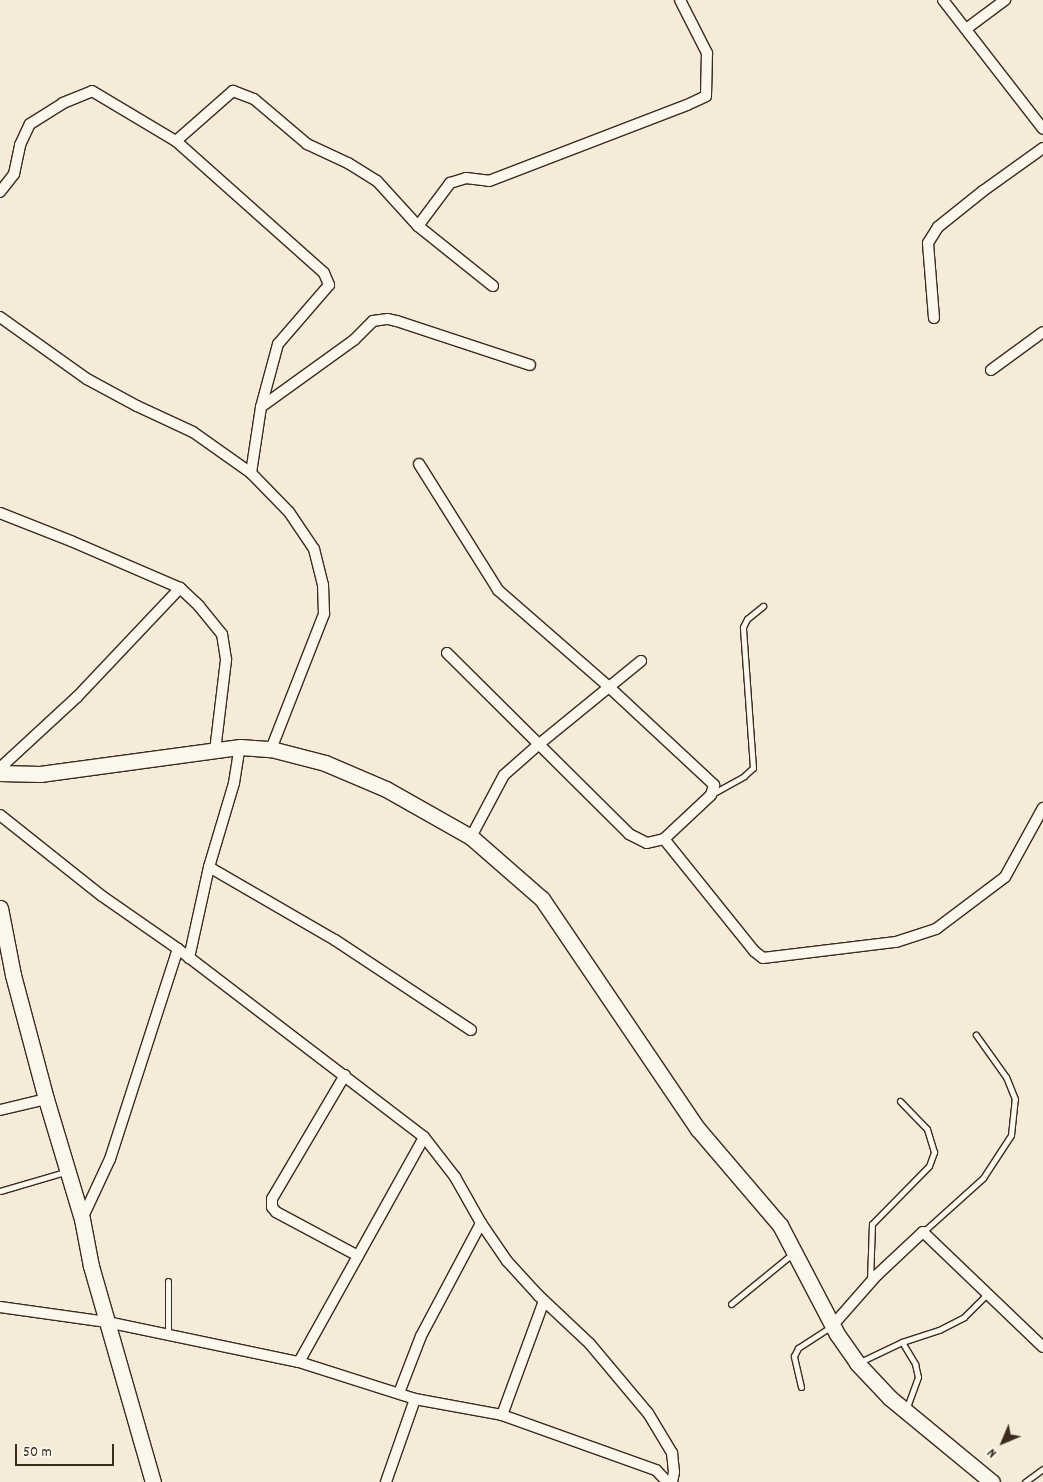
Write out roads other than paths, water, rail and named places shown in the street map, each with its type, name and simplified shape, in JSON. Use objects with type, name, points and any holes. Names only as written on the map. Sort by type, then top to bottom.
[{"type":"street","points":[[418,226],[450,183],[466,178],[489,181],[706,96],[707,53],[680,0]]},
{"type":"street","points":[[943,0],[1043,128]]},
{"type":"street","points":[[966,29],[1005,0]]},
{"type":"street","points":[[0,192],[14,174],[20,144],[30,124],[63,104],[92,91],[107,98],[176,141],[324,273],[329,285],[278,344],[261,408],[251,474]]},
{"type":"street","points":[[176,141],[234,91],[254,99],[307,144],[348,163],[378,181],[418,226],[493,286]]},
{"type":"street","points":[[934,318],[928,243],[938,227],[983,191],[1043,148]]},
{"type":"street","points":[[0,317],[86,379],[137,406],[193,432],[251,474],[289,512],[314,549],[323,585],[324,614],[271,749]]},
{"type":"street","points":[[261,408],[354,340],[373,321],[388,319],[397,321],[530,365]]},
{"type":"street","points":[[991,370],[1043,332]]},
{"type":"street","points":[[419,464],[498,590],[609,687],[714,785],[711,795],[664,839],[647,843],[630,834],[447,653]]},
{"type":"street","points":[[0,513],[71,540],[180,588],[199,606],[222,634],[226,660],[215,750]]},
{"type":"street","points":[[0,768],[77,697],[180,588]]},
{"type":"street","points":[[471,837],[504,775],[538,744],[641,660]]},
{"type":"street","points":[[189,958],[209,867],[234,783],[240,747]]},
{"type":"street","points":[[0,773],[40,774],[240,747],[271,749],[324,763],[386,790],[471,837],[542,899],[698,1129],[780,1225],[833,1325],[857,1364],[906,1411],[986,1480]]},
{"type":"street","points":[[664,839],[754,951],[764,958],[775,958],[896,942],[936,929],[1006,877],[1043,808]]},
{"type":"street","points":[[0,815],[102,896],[178,949],[424,1137],[455,1177],[481,1223],[507,1262],[544,1301],[590,1344],[648,1413],[672,1453],[674,1472],[672,1482],[656,1470],[502,1415],[415,1399],[324,1372],[299,1362],[107,1322],[0,1307]]},
{"type":"street","points":[[209,867],[335,940],[471,1030]]},
{"type":"street","points":[[0,908],[13,975],[46,1099],[82,1219],[91,1266],[153,1482]]},
{"type":"street","points":[[82,1219],[110,1159],[178,949]]},
{"type":"street","points":[[345,1075],[272,1199],[272,1207],[276,1212],[358,1256]]},
{"type":"street","points":[[0,1110],[46,1099]]},
{"type":"street","points":[[299,1362],[424,1137]]},
{"type":"street","points":[[399,1393],[421,1336],[481,1223]]},
{"type":"street","points":[[833,1325],[870,1284],[923,1232],[1043,1347]]},
{"type":"street","points":[[502,1415],[544,1301]]},
{"type":"street","points":[[386,1482],[415,1399]]},
{"type":"lane","points":[[711,795],[744,776],[753,768],[743,627],[747,619],[763,606]]},
{"type":"lane","points":[[923,1232],[983,1178],[1011,1135],[1015,1099],[1006,1077],[976,1035]]},
{"type":"lane","points":[[870,1284],[872,1224],[929,1166],[934,1152],[927,1129],[900,1101]]},
{"type":"lane","points":[[0,1191],[68,1172]]},
{"type":"lane","points":[[731,1304],[795,1252]]},
{"type":"lane","points":[[168,1281],[168,1335]]},
{"type":"lane","points":[[857,1364],[902,1342],[939,1330],[964,1317],[987,1293]]},
{"type":"lane","points":[[801,1388],[794,1356],[798,1348],[833,1325]]},
{"type":"lane","points":[[902,1342],[915,1364],[918,1377],[906,1411]]},
{"type":"lane","points":[[1025,1482],[1043,1469]]}]
